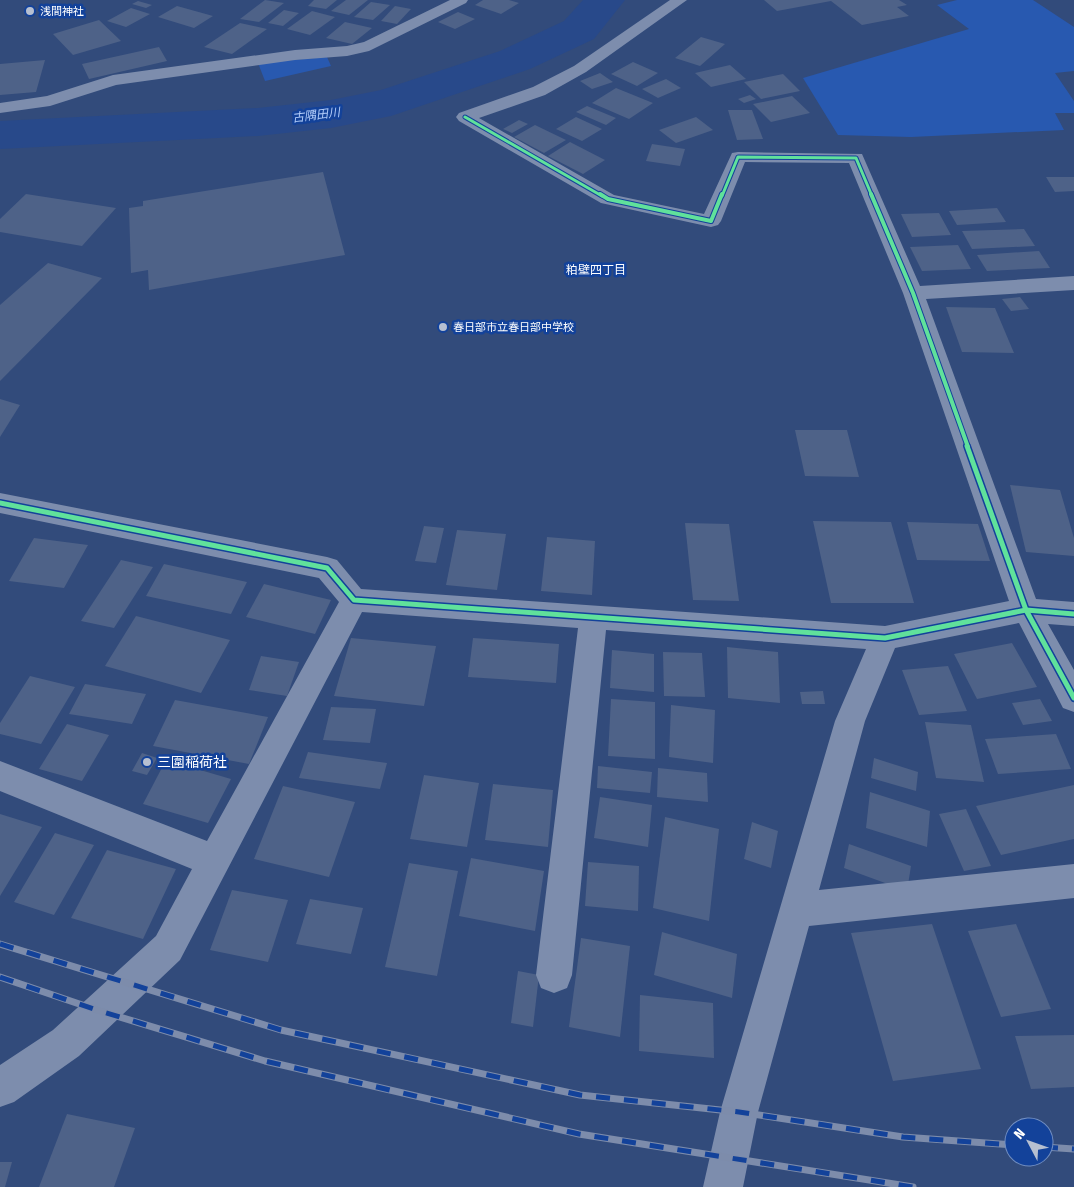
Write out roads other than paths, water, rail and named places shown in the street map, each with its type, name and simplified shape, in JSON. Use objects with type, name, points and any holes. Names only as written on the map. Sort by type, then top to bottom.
[{"type":"street","points":[[0,108],[50,101],[113,80],[294,56],[347,51],[369,46],[461,0]]},
{"type":"street","points":[[680,0],[580,69],[539,91],[465,117],[608,199],[711,221],[738,156],[856,158],[913,293],[1026,610],[1074,698]]},
{"type":"street","points":[[913,293],[1074,282]]},
{"type":"street","points":[[0,503],[327,568],[354,600],[885,638],[1026,610],[1074,614]]},
{"type":"street","points":[[0,1088],[66,1043],[168,948],[354,600]]},
{"type":"street","points":[[554,975],[593,617]]},
{"type":"street","points":[[723,1187],[739,1112],[850,721],[885,638]]},
{"type":"street","points":[[0,776],[215,861]]},
{"type":"street","points":[[796,910],[1074,882]]},
{"type":"waterway","name":"古隅田川","points":[[0,135],[258,122],[331,114],[391,102],[515,60],[579,30],[605,0]]},
{"type":"railway","points":[[0,944],[281,1030],[580,1095],[739,1112],[903,1137],[1004,1144]]},
{"type":"railway","points":[[0,977],[100,1011],[265,1061],[579,1134],[913,1187]]},
{"type":"railway","points":[[1054,1148],[1074,1149]]},
{"type":"place","name":"浅間神社","points":[[30,11]]},
{"type":"place","name":"春日部市立春日部中学校","points":[[443,327]]},
{"type":"place","name":"三圍稲荷社","points":[[147,762]]},
{"type":"district","name":"粕壁四丁目","points":[[596,270]]}]
